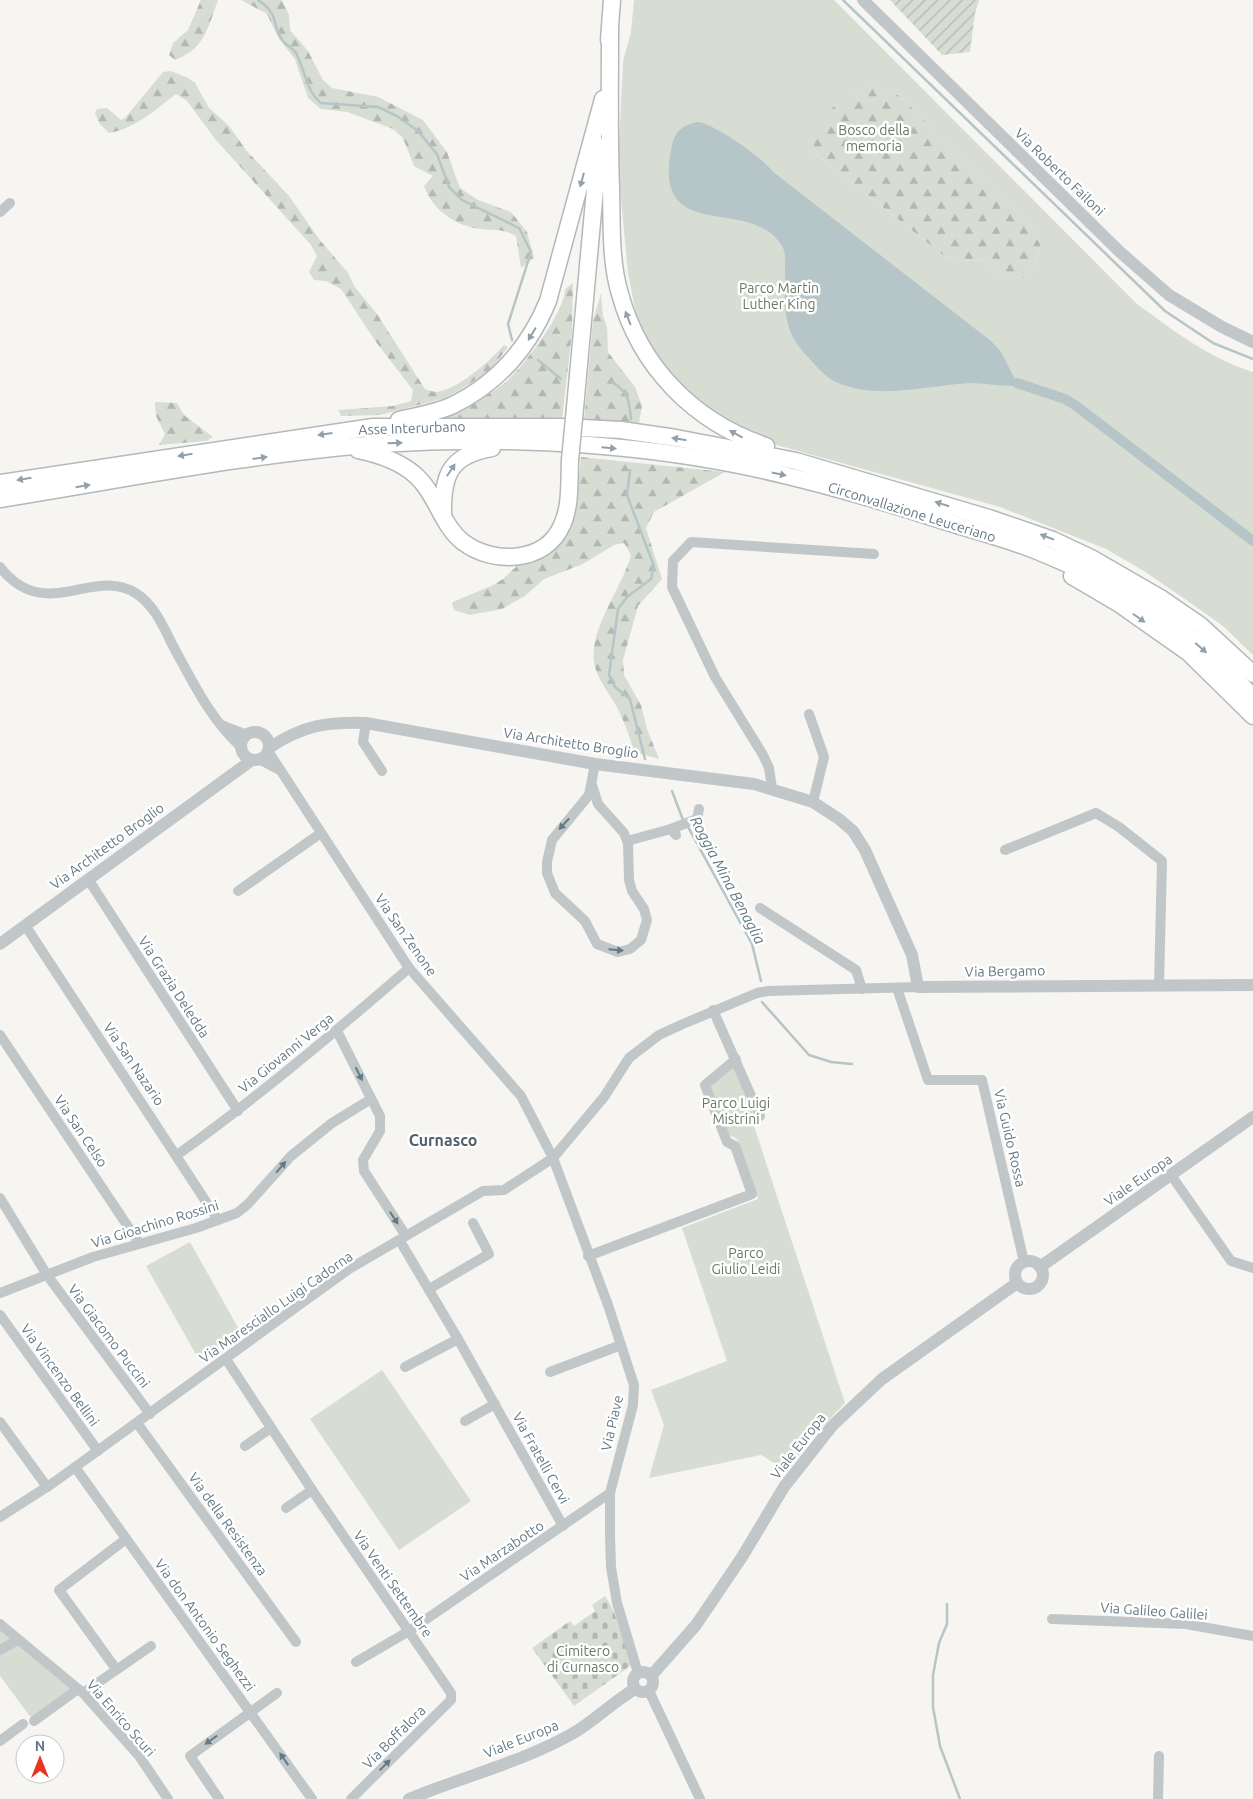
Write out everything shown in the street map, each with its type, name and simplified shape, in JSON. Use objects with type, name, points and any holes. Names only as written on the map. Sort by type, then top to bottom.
[{"type":"highway","points":[[346,447],[389,459],[414,474],[443,517],[463,542],[475,550],[491,556],[509,558],[532,553],[552,539],[562,525],[567,504],[612,0]]},
{"type":"highway","points":[[617,0],[610,26],[609,147],[613,246],[619,293],[628,321],[656,370],[677,394],[699,413],[749,441],[784,453],[796,462]]},
{"type":"highway","points":[[373,427],[450,406],[478,390],[515,358],[527,343],[540,322],[548,301],[603,99]]},
{"type":"highway","name":"Asse Interurbano","points":[[0,483],[373,427],[506,426],[620,430],[732,448],[796,462]]},
{"type":"highway","name":"Asse Interurbano","points":[[0,499],[212,465],[346,447],[456,442],[526,442]]},
{"type":"highway","points":[[443,517],[444,484],[447,475],[461,458],[484,450],[526,442]]},
{"type":"highway","name":"Circonvallazione Leuceriano","points":[[526,442],[662,454],[786,475],[1007,540],[1070,565],[1128,595],[1189,637],[1253,698]]},
{"type":"highway","name":"Circonvallazione Leuceriano","points":[[796,462],[989,518],[1053,540],[1091,558],[1162,598],[1200,625]]},
{"type":"highway","points":[[1007,540],[1026,555],[1065,572],[1118,603],[1181,648],[1253,716]]},
{"type":"highway","points":[[1200,625],[1225,637],[1253,664]]},
{"type":"highway","points":[[1200,625],[1253,674]]},
{"type":"street","name":"Via Roberto Failoni","points":[[863,0],[1113,245],[1169,295],[1222,327],[1253,342]]},
{"type":"street","points":[[0,212],[10,203]]},
{"type":"street","points":[[772,788],[769,768],[763,755],[715,677],[672,587],[673,561],[691,542],[874,554]]},
{"type":"street","points":[[0,567],[16,585],[38,593],[49,594],[106,586],[122,588],[137,594],[153,609],[201,697],[220,725],[241,749],[262,754],[264,735]]},
{"type":"street","points":[[809,714],[824,757],[813,802]]},
{"type":"street","name":"Via Architetto Broglio","points":[[232,773],[247,735],[256,732],[264,735],[290,733],[309,726],[327,723],[366,723],[595,764],[754,784],[772,788],[813,802],[840,819],[854,831],[865,850],[912,955],[918,987]]},
{"type":"street","points":[[366,723],[363,742],[382,771]]},
{"type":"street","points":[[220,725],[247,735]]},
{"type":"street","name":"Via Architetto Broglio","points":[[0,944],[232,773],[290,733]]},
{"type":"street","name":"Via San Zenone","points":[[262,754],[279,770],[409,968],[521,1096],[553,1158]]},
{"type":"street","points":[[592,786],[598,804],[616,822],[627,841],[629,880],[632,891],[644,909],[646,920],[641,940],[630,949],[618,952],[597,944],[585,922],[555,893],[547,873],[548,850],[552,840],[565,822],[585,803],[592,786],[595,764]]},
{"type":"street","points":[[627,841],[680,828],[697,819],[699,809]]},
{"type":"street","points":[[1005,850],[1096,813],[1119,826],[1162,861],[1159,985]]},
{"type":"street","points":[[238,892],[321,833]]},
{"type":"street","name":"Via Grazia Deledda","points":[[88,879],[238,1111]]},
{"type":"street","points":[[760,908],[856,970],[862,989]]},
{"type":"street","name":"Via San Nazario","points":[[24,925],[218,1220]]},
{"type":"street","name":"Via Giovanni Verga","points":[[177,1155],[238,1111],[337,1031],[409,968]]},
{"type":"street","name":"Via Bergamo","points":[[757,993],[918,987],[1253,985]]},
{"type":"street","name":"Via Guido Rossa","points":[[897,988],[928,1080],[982,1080],[1024,1262]]},
{"type":"street","name":"Via Maresciallo Luigi Cadorna","points":[[0,1517],[98,1451],[349,1269],[483,1191],[504,1190],[553,1158],[604,1097],[629,1058],[638,1049],[659,1035],[757,993]]},
{"type":"street","points":[[714,1010],[760,1116]]},
{"type":"street","name":"Via Fratelli Cervi","points":[[337,1031],[380,1116],[380,1132],[363,1160],[364,1171],[563,1526]]},
{"type":"street","name":"Via San Celso","points":[[0,1035],[139,1244]]},
{"type":"street","points":[[588,1256],[752,1194],[735,1146],[727,1142],[705,1085],[736,1059]]},
{"type":"street","name":"Via Gioachino Rossini","points":[[0,1293],[93,1257],[237,1213],[248,1204],[291,1156],[332,1123],[371,1099]]},
{"type":"street","name":"Viale Europa","points":[[1040,1267],[1253,1117]]},
{"type":"street","name":"Via Piave","points":[[553,1158],[634,1385],[634,1398],[610,1493],[611,1567],[617,1603],[638,1673]]},
{"type":"street","points":[[1171,1175],[1231,1261],[1253,1268]]},
{"type":"street","name":"Via Giacomo Puccini","points":[[0,1198],[47,1275],[150,1414]]},
{"type":"street","points":[[429,1289],[489,1254],[473,1223]]},
{"type":"street","points":[[1024,1262],[1033,1262],[1040,1267],[1043,1276],[1036,1288],[1027,1289],[1017,1283],[1015,1273],[1018,1266],[1024,1262]]},
{"type":"street","name":"Viale Europa","points":[[648,1691],[653,1685],[652,1676],[696,1625],[742,1557],[784,1487],[832,1426],[882,1379],[1017,1283]]},
{"type":"street","name":"Via Vincenzo Bellini","points":[[0,1315],[98,1451]]},
{"type":"street","points":[[405,1367],[458,1338]]},
{"type":"street","points":[[550,1372],[621,1345]]},
{"type":"street","name":"Via Venti Settembre","points":[[226,1359],[312,1490],[451,1693]]},
{"type":"street","name":"Via Fratelli Cervi","points":[[465,1421],[495,1404]]},
{"type":"street","points":[[0,1422],[47,1487]]},
{"type":"street","name":"Via della Resistenza","points":[[137,1423],[296,1642]]},
{"type":"street","points":[[245,1446],[271,1428]]},
{"type":"street","name":"Via don Antonio Seghezzi","points":[[75,1467],[312,1799]]},
{"type":"street","points":[[286,1508],[312,1490]]},
{"type":"street","name":"Via Marzabotto","points":[[356,1662],[409,1631],[610,1493]]},
{"type":"street","points":[[116,1670],[59,1590],[126,1539]]},
{"type":"street","name":"Via Galileo Galilei","points":[[1052,1619],[1186,1624],[1253,1636]]},
{"type":"street","name":"Via Enrico Scuri","points":[[0,1624],[81,1691],[139,1756],[168,1799]]},
{"type":"street","points":[[0,1650],[18,1640]]},
{"type":"street","points":[[34,1721],[151,1646]]},
{"type":"street","points":[[652,1676],[644,1671],[638,1673],[632,1680],[635,1689],[643,1692],[648,1691],[700,1799]]},
{"type":"street","name":"Viale Europa","points":[[409,1799],[539,1750],[568,1736],[594,1721],[620,1698],[635,1689]]},
{"type":"street","points":[[219,1799],[190,1756],[277,1693]]},
{"type":"street","name":"Via Boffalora","points":[[351,1799],[450,1700],[451,1693]]},
{"type":"street","points":[[0,1741],[23,1724]]},
{"type":"street","points":[[1158,1799],[1159,1756]]},
{"type":"green space","points":[[201,0],[218,0],[208,28],[193,50],[175,60],[169,55],[173,43],[188,30]]},
{"type":"green space","points":[[241,0],[282,0],[289,15],[290,30],[308,51],[323,80],[332,88],[378,97],[423,120],[447,152],[460,188],[478,200],[511,212],[527,232],[534,258],[521,268],[516,236],[502,231],[472,228],[463,225],[439,210],[424,186],[433,176],[414,166],[403,138],[393,129],[347,112],[321,109],[308,98],[295,59],[279,39],[267,14]]},
{"type":"green space","name":"Parco Martin Luther King","points":[[634,0],[834,0],[1137,304],[1178,334],[1207,351],[1253,372],[1253,655],[1223,626],[1144,571],[1106,549],[1000,507],[762,441],[724,420],[688,394],[650,350],[637,319],[628,273],[618,167],[623,61],[631,32]],"holes":[[[870,82],[900,96],[1031,226],[1041,246],[1029,276],[1020,279],[995,276],[988,259],[962,261],[944,256],[812,151],[823,114]]]},
{"type":"green space","points":[[890,0],[979,0],[975,13],[970,52],[942,55]]},
{"type":"green space","points":[[171,71],[195,83],[209,108],[229,126],[246,150],[289,196],[319,239],[348,273],[354,286],[377,314],[425,389],[437,392],[454,386],[482,366],[504,345],[508,347],[489,372],[446,398],[380,415],[341,416],[338,410],[393,406],[411,401],[413,390],[376,342],[341,289],[326,281],[314,280],[309,272],[317,256],[311,245],[216,140],[187,101],[176,94],[145,118],[119,131],[109,133],[100,124],[95,114],[97,109],[107,108],[121,120],[125,118],[163,72]]},
{"type":"green space","name":"Bosco della memoria","points":[[870,82],[900,96],[1031,226],[1041,246],[1029,276],[1012,279],[995,276],[988,259],[962,261],[944,256],[811,150],[822,114]]},
{"type":"green space","points":[[573,283],[572,332],[562,420],[445,419],[446,414],[489,394],[520,368],[550,326],[563,299],[565,289]]},
{"type":"green space","points":[[601,294],[603,316],[607,327],[608,352],[635,387],[642,406],[639,423],[584,421],[593,320]]},
{"type":"green space","points":[[155,402],[177,403],[184,415],[213,437],[206,441],[159,445],[165,434],[156,416]]},
{"type":"green space","points":[[581,457],[725,472],[654,512],[646,528],[662,579],[638,606],[623,660],[624,675],[641,705],[647,729],[659,759],[634,752],[620,714],[595,667],[594,654],[600,625],[631,555],[624,543],[614,545],[583,564],[544,579],[525,596],[502,609],[470,615],[454,610],[452,603],[491,586],[503,579],[521,562],[544,552],[577,493]]},
{"type":"green space","points":[[733,1065],[755,1118],[752,1120],[845,1403],[814,1435],[787,1471],[761,1455],[649,1478],[664,1425],[651,1390],[727,1361],[682,1228],[758,1199],[737,1139],[728,1134],[709,1087]]},
{"type":"green space","points":[[190,1242],[241,1333],[198,1358],[146,1266]]},
{"type":"green space","points":[[382,1370],[471,1501],[399,1550],[310,1419]]},
{"type":"green space","name":"Cimitero di Curnasco","points":[[605,1596],[614,1612],[633,1664],[574,1706],[532,1648],[570,1621],[574,1626],[595,1611],[592,1605]]},
{"type":"green space","points":[[0,1628],[73,1690],[32,1719],[0,1676]]},
{"type":"shaded area","points":[[697,122],[725,134],[759,158],[772,171],[991,341],[1001,352],[1017,383],[1012,386],[971,383],[954,384],[886,391],[852,388],[832,380],[824,374],[799,346],[789,326],[785,306],[785,253],[783,248],[769,232],[750,223],[708,215],[689,209],[676,198],[669,177],[673,140],[680,129]]},
{"type":"waterway","name":"Roggia Mina Benaglia","points":[[258,0],[270,11],[280,36],[296,53],[309,87],[321,103],[378,107],[397,116],[418,131],[437,154],[449,187],[462,200],[519,228],[531,252],[508,324],[512,340]]},
{"type":"waterway","points":[[843,0],[1165,311],[1213,343],[1253,359]]},
{"type":"waterway","name":"Roggia Mina Benaglia","points":[[538,360],[561,379]]},
{"type":"waterway","name":"Roggia Mina Benaglia","points":[[612,382],[625,394],[630,407],[631,419]]},
{"type":"waterway","points":[[1017,383],[1065,399],[1075,405],[1253,541]]},
{"type":"waterway","name":"Roggia Mina Benaglia","points":[[630,470],[627,495],[654,566],[651,579],[627,597],[618,609],[609,675],[615,687],[630,699],[645,759]]},
{"type":"waterway","name":"Roggia Mina Benaglia","points":[[672,791],[683,820]]},
{"type":"waterway","name":"Roggia Mina Benaglia","points":[[688,827],[752,944],[761,981]]},
{"type":"waterway","name":"Roggia Mina Benaglia","points":[[762,1002],[809,1055],[831,1062],[852,1064]]},
{"type":"waterway","name":"Roggia Mina Benaglia","points":[[947,1604],[947,1624],[939,1643],[933,1675],[933,1707],[940,1746],[960,1799]]},
{"type":"district","name":"Curnasco","points":[[443,1140]]},
{"type":"park label","name":"Parco Luigi Mistrini","points":[[736,1112]]},
{"type":"park label","name":"Parco Giulio Leidi","points":[[746,1262]]}]
